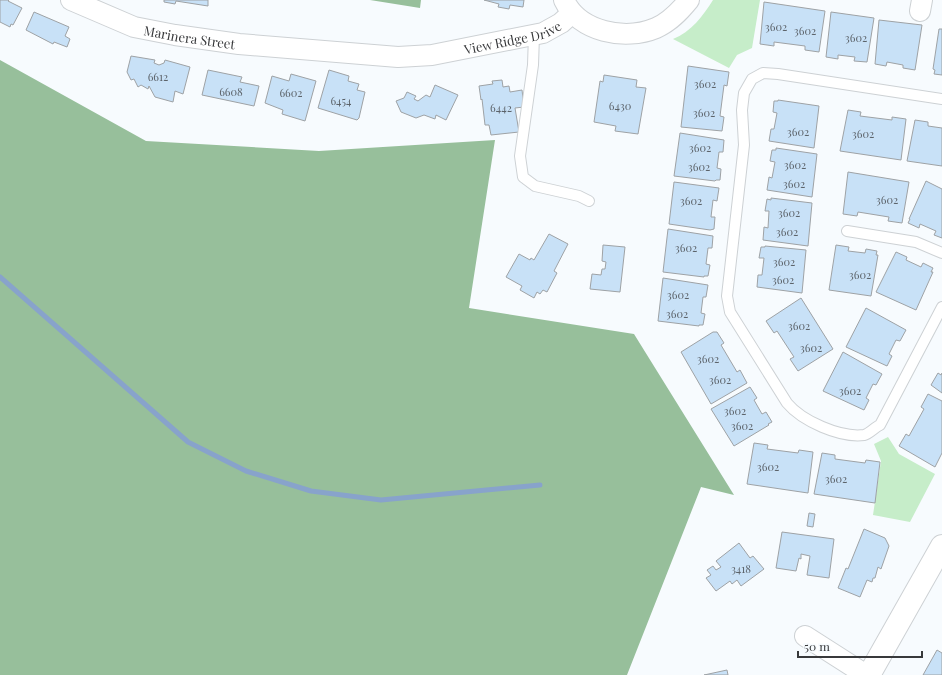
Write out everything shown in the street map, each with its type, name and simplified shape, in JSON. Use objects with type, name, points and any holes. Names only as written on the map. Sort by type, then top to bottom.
[{"type":"street","name":"Marinera Street","points":[[71,0],[134,27],[175,35],[239,44],[314,50]]},
{"type":"street","name":"View Ridge Drive","points":[[314,50],[398,57],[432,55],[534,35],[556,27],[568,6],[585,23],[600,30],[636,33],[664,24],[689,0]]},
{"type":"street","points":[[870,675],[942,546]]},
{"type":"street","points":[[805,636],[866,675]]},
{"type":"lane","points":[[534,35],[533,64],[520,156],[523,177],[535,186],[579,196],[589,201]]},
{"type":"lane","points":[[942,99],[778,74],[763,74],[752,79],[744,93],[742,110],[744,144],[727,296],[730,312],[787,403],[796,414],[815,425],[844,433],[865,435],[880,424],[942,307]]},
{"type":"lane","points":[[846,231],[916,242],[942,253]]},
{"type":"green space","points":[[370,0],[421,0],[420,8]]},
{"type":"green space","points":[[713,0],[760,0],[752,48],[737,55],[729,68],[673,39],[691,28]]},
{"type":"green space","points":[[0,60],[146,141],[319,151],[495,140],[469,308],[634,334],[734,495],[701,487],[627,675],[0,675]]},
{"type":"green space","points":[[888,437],[899,454],[935,474],[910,522],[873,515],[881,461],[874,444]]},
{"type":"building","points":[[0,0],[9,0],[8,1],[22,8],[13,25],[11,24],[10,27],[0,22]]},
{"type":"building","points":[[164,0],[208,0],[208,6],[176,1],[175,4],[164,2]]},
{"type":"building","points":[[484,0],[524,0],[523,7],[510,5],[509,9],[498,7],[499,4]]},
{"type":"building","points":[[764,2],[825,11],[819,52],[805,50],[805,46],[774,42],[774,46],[760,44]]},
{"type":"building","points":[[34,12],[69,27],[65,36],[70,39],[67,47],[54,42],[53,44],[26,30]]},
{"type":"building","points":[[831,12],[874,18],[867,62],[854,61],[855,57],[838,55],[838,59],[826,57]]},
{"type":"building","points":[[879,20],[922,25],[915,70],[903,68],[903,65],[887,62],[886,66],[875,64]]},
{"type":"building","points":[[939,29],[942,29],[942,75],[934,74],[935,70],[933,69]]},
{"type":"building","points":[[131,56],[155,60],[154,63],[159,65],[164,63],[165,60],[190,67],[183,94],[175,91],[173,102],[155,97],[149,86],[148,89],[141,85],[138,87],[134,79],[131,80],[127,72]]},
{"type":"building","points":[[688,66],[729,72],[727,86],[724,85],[720,116],[724,117],[722,131],[681,127]]},
{"type":"building","points":[[208,70],[242,77],[240,82],[259,86],[254,106],[202,95]]},
{"type":"building","points":[[329,70],[349,76],[348,81],[359,84],[357,90],[365,92],[359,118],[357,120],[318,108]]},
{"type":"building","points":[[291,74],[316,81],[305,121],[282,114],[283,110],[265,103],[272,76],[289,81]]},
{"type":"building","points":[[604,75],[637,80],[636,87],[646,88],[638,134],[615,131],[616,126],[594,122],[600,81],[603,82]]},
{"type":"building","points":[[502,80],[503,87],[509,86],[510,92],[522,90],[524,107],[515,108],[519,132],[491,135],[489,125],[485,125],[479,86],[493,84],[492,81]]},
{"type":"building","points":[[435,85],[458,95],[446,120],[436,115],[435,119],[424,115],[416,118],[401,112],[396,101],[404,98],[407,92],[416,96],[414,99],[418,101],[426,95],[430,97]]},
{"type":"building","points":[[778,100],[819,106],[814,148],[769,141],[771,129],[774,129],[777,113],[773,112],[774,101]]},
{"type":"building","points":[[848,110],[861,112],[860,116],[892,120],[892,117],[906,119],[901,160],[840,151]]},
{"type":"building","points":[[915,120],[928,122],[928,126],[942,128],[942,166],[907,161]]},
{"type":"building","points":[[680,133],[724,140],[723,152],[719,152],[717,168],[721,169],[720,180],[715,181],[674,176]]},
{"type":"building","points":[[776,148],[817,154],[812,197],[767,190],[769,177],[772,178],[775,162],[770,161],[772,150],[776,150]]},
{"type":"building","points":[[848,172],[909,182],[902,223],[888,221],[889,217],[858,212],[857,216],[843,214]]},
{"type":"building","points":[[926,181],[942,189],[942,238],[934,235],[936,231],[920,224],[919,228],[908,223]]},
{"type":"building","points":[[674,182],[719,188],[717,201],[713,200],[711,217],[715,217],[714,229],[710,230],[669,224]]},
{"type":"building","points":[[771,198],[812,203],[808,246],[763,240],[764,227],[768,228],[769,211],[765,211],[767,199],[771,200]]},
{"type":"building","points":[[668,229],[713,236],[712,248],[708,248],[706,264],[710,265],[708,276],[704,277],[663,272]]},
{"type":"building","points":[[549,234],[568,244],[554,271],[557,273],[547,292],[543,290],[540,294],[537,292],[534,298],[520,290],[522,286],[506,277],[519,254],[530,260],[531,258],[534,260]]},
{"type":"building","points":[[603,245],[625,247],[620,292],[590,289],[592,274],[601,275],[602,269],[605,269],[606,262],[602,261]]},
{"type":"building","points":[[836,245],[849,247],[848,251],[865,253],[866,249],[877,251],[876,255],[878,255],[871,296],[829,290]]},
{"type":"building","points":[[765,246],[806,250],[802,293],[757,287],[758,275],[762,275],[764,258],[759,258],[761,247]]},
{"type":"building","points":[[896,252],[907,257],[906,260],[921,267],[923,263],[933,268],[931,272],[933,272],[916,310],[876,292]]},
{"type":"building","points":[[663,278],[708,285],[706,297],[703,297],[701,313],[705,314],[703,325],[699,326],[658,321]]},
{"type":"building","points":[[801,298],[833,349],[798,371],[790,359],[794,357],[777,331],[774,333],[766,321]]},
{"type":"building","points":[[866,308],[906,330],[900,341],[896,340],[889,354],[892,356],[887,366],[846,347]]},
{"type":"building","points":[[713,332],[717,332],[724,343],[721,345],[737,372],[740,370],[747,383],[711,404],[681,352]]},
{"type":"building","points":[[843,352],[882,374],[876,385],[873,384],[866,398],[869,400],[864,410],[823,391]]},
{"type":"building","points":[[938,373],[941,375],[942,373],[942,393],[931,385]]},
{"type":"building","points":[[750,387],[757,398],[754,400],[762,414],[766,412],[772,422],[734,446],[711,409]]},
{"type":"building","points":[[928,394],[942,401],[942,453],[935,467],[899,446],[906,434],[909,436],[924,409],[921,407]]},
{"type":"building","points":[[754,443],[768,445],[767,449],[798,453],[799,450],[813,452],[808,493],[747,484]]},
{"type":"building","points":[[822,453],[835,455],[835,459],[865,463],[866,460],[880,462],[875,503],[814,494]]},
{"type":"building","points":[[809,513],[815,514],[813,527],[807,526]]},
{"type":"building","points":[[864,529],[885,538],[889,546],[881,569],[878,567],[875,578],[873,578],[872,582],[867,580],[860,597],[838,588],[846,568],[848,569]]},
{"type":"building","points":[[782,532],[834,539],[829,578],[807,575],[810,556],[801,554],[801,559],[799,558],[796,571],[776,568]]},
{"type":"building","points":[[739,543],[750,558],[753,556],[764,569],[741,586],[737,580],[732,584],[730,581],[716,591],[706,578],[711,575],[707,570],[713,566],[716,570],[721,567],[716,561]]},
{"type":"building","points":[[937,650],[942,653],[942,675],[923,675]]},
{"type":"building","points":[[727,670],[728,675],[704,675]]},
{"type":"waterway","points":[[0,277],[188,442],[246,471],[311,491],[381,500],[540,485]]}]
